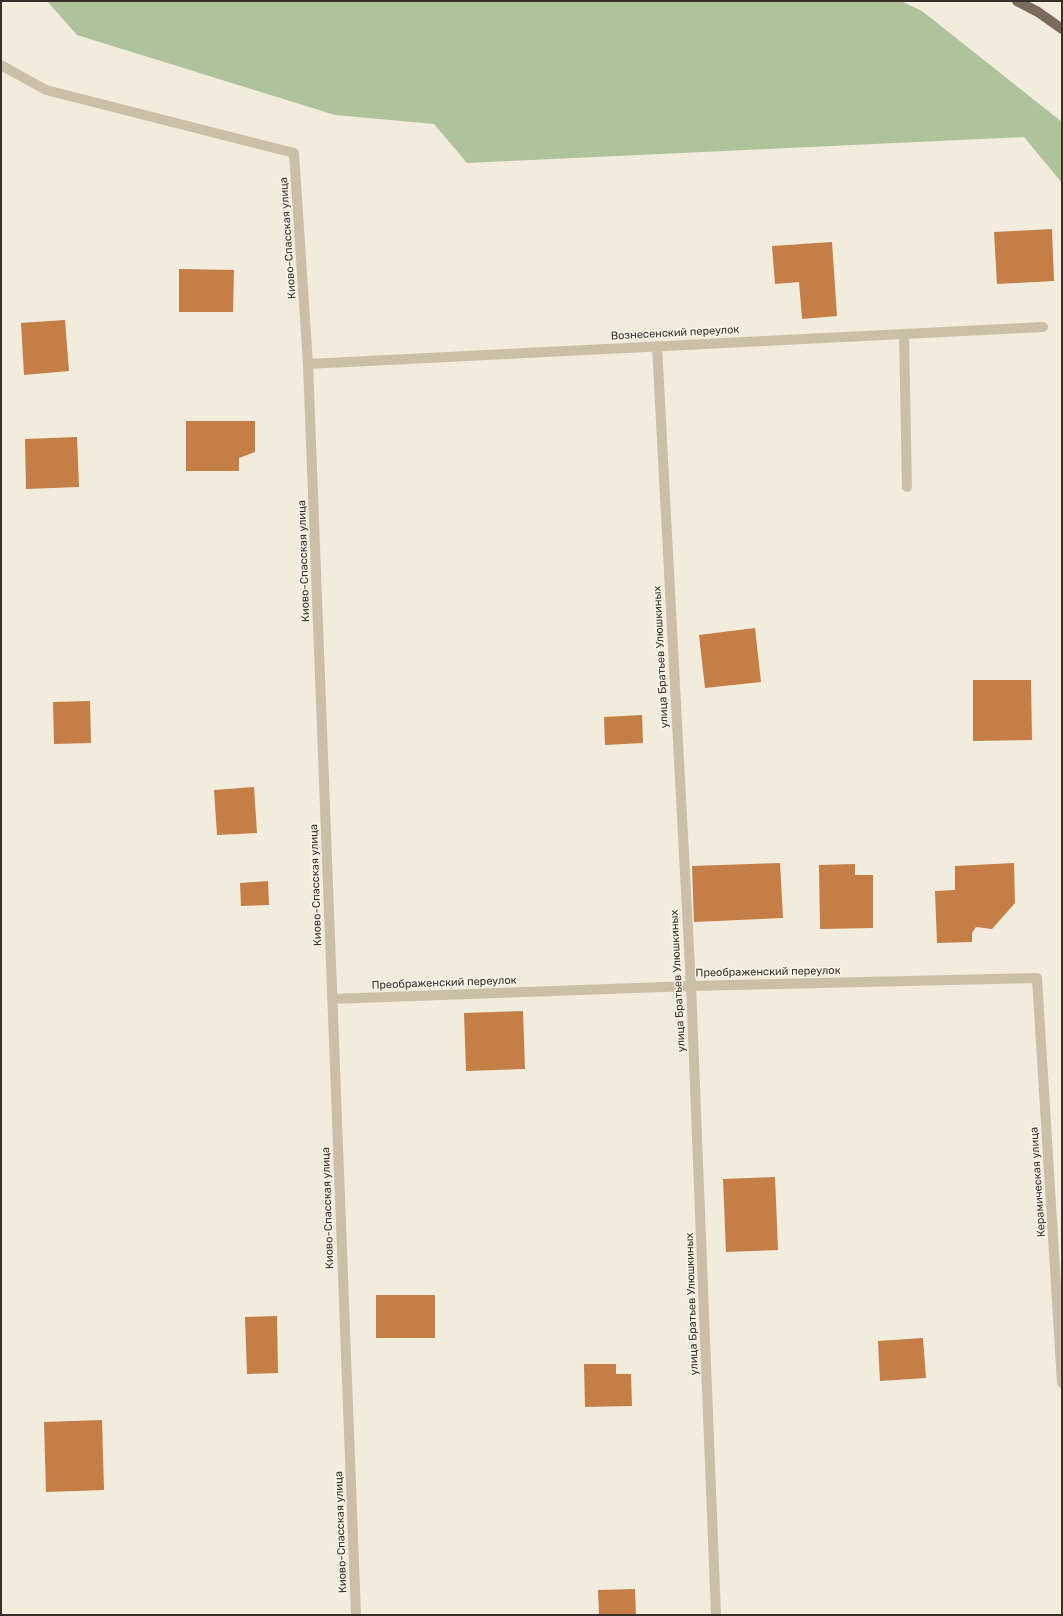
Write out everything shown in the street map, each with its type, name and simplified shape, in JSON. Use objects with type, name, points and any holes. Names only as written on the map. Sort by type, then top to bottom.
[{"type":"main road","points":[[1017,1],[1038,12],[1062,29]]},
{"type":"street","name":"Киово-Спасская улица","points":[[1,65],[46,90],[294,154],[308,364],[356,1615]]},
{"type":"street","name":"Вознесенский переулок","points":[[308,364],[1043,327]]},
{"type":"street","points":[[904,334],[907,487]]},
{"type":"street","name":"улица Братьев Улюшкиных","points":[[657,346],[691,986],[716,1615]]},
{"type":"street","name":"Преображенский переулок","points":[[332,999],[691,986],[1037,978]]},
{"type":"street","name":"Керамическая улица","points":[[1037,978],[1062,1383]]},
{"type":"green space","points":[[47,1],[901,1],[922,11],[1062,122],[1062,183],[1024,137],[467,163],[434,124],[335,115],[77,35]]},
{"type":"building","points":[[1052,229],[1054,281],[997,284],[994,232]]},
{"type":"building","points":[[832,242],[837,316],[802,319],[799,282],[775,284],[772,246]]},
{"type":"building","points":[[179,269],[234,270],[233,312],[179,312]]},
{"type":"building","points":[[65,320],[69,371],[24,375],[21,323]]},
{"type":"building","points":[[186,421],[255,421],[255,452],[239,458],[239,471],[186,471]]},
{"type":"building","points":[[77,437],[79,487],[26,489],[25,439]]},
{"type":"building","points":[[755,628],[761,682],[705,688],[699,635]]},
{"type":"building","points":[[973,680],[1031,680],[1032,740],[973,741]]},
{"type":"building","points":[[90,701],[91,743],[54,744],[53,702]]},
{"type":"building","points":[[642,715],[643,743],[605,745],[604,717]]},
{"type":"building","points":[[254,787],[257,833],[217,835],[214,790]]},
{"type":"building","points":[[780,863],[783,918],[694,922],[692,866]]},
{"type":"building","points":[[1014,863],[1015,903],[992,929],[976,927],[972,933],[972,942],[937,943],[935,891],[955,890],[955,866]]},
{"type":"building","points":[[855,864],[855,875],[873,875],[873,928],[820,929],[819,865]]},
{"type":"building","points":[[268,881],[269,905],[241,906],[240,883]]},
{"type":"building","points":[[523,1011],[525,1069],[466,1071],[464,1013]]},
{"type":"building","points":[[775,1177],[778,1250],[726,1252],[723,1179]]},
{"type":"building","points":[[376,1295],[435,1295],[435,1338],[376,1338]]},
{"type":"building","points":[[277,1316],[278,1373],[247,1374],[245,1317]]},
{"type":"building","points":[[923,1338],[926,1378],[880,1381],[878,1341]]},
{"type":"building","points":[[584,1364],[616,1364],[616,1374],[631,1374],[632,1406],[585,1407]]},
{"type":"building","points":[[102,1420],[104,1490],[46,1492],[44,1422]]},
{"type":"building","points":[[635,1589],[636,1615],[599,1615],[598,1590]]}]
